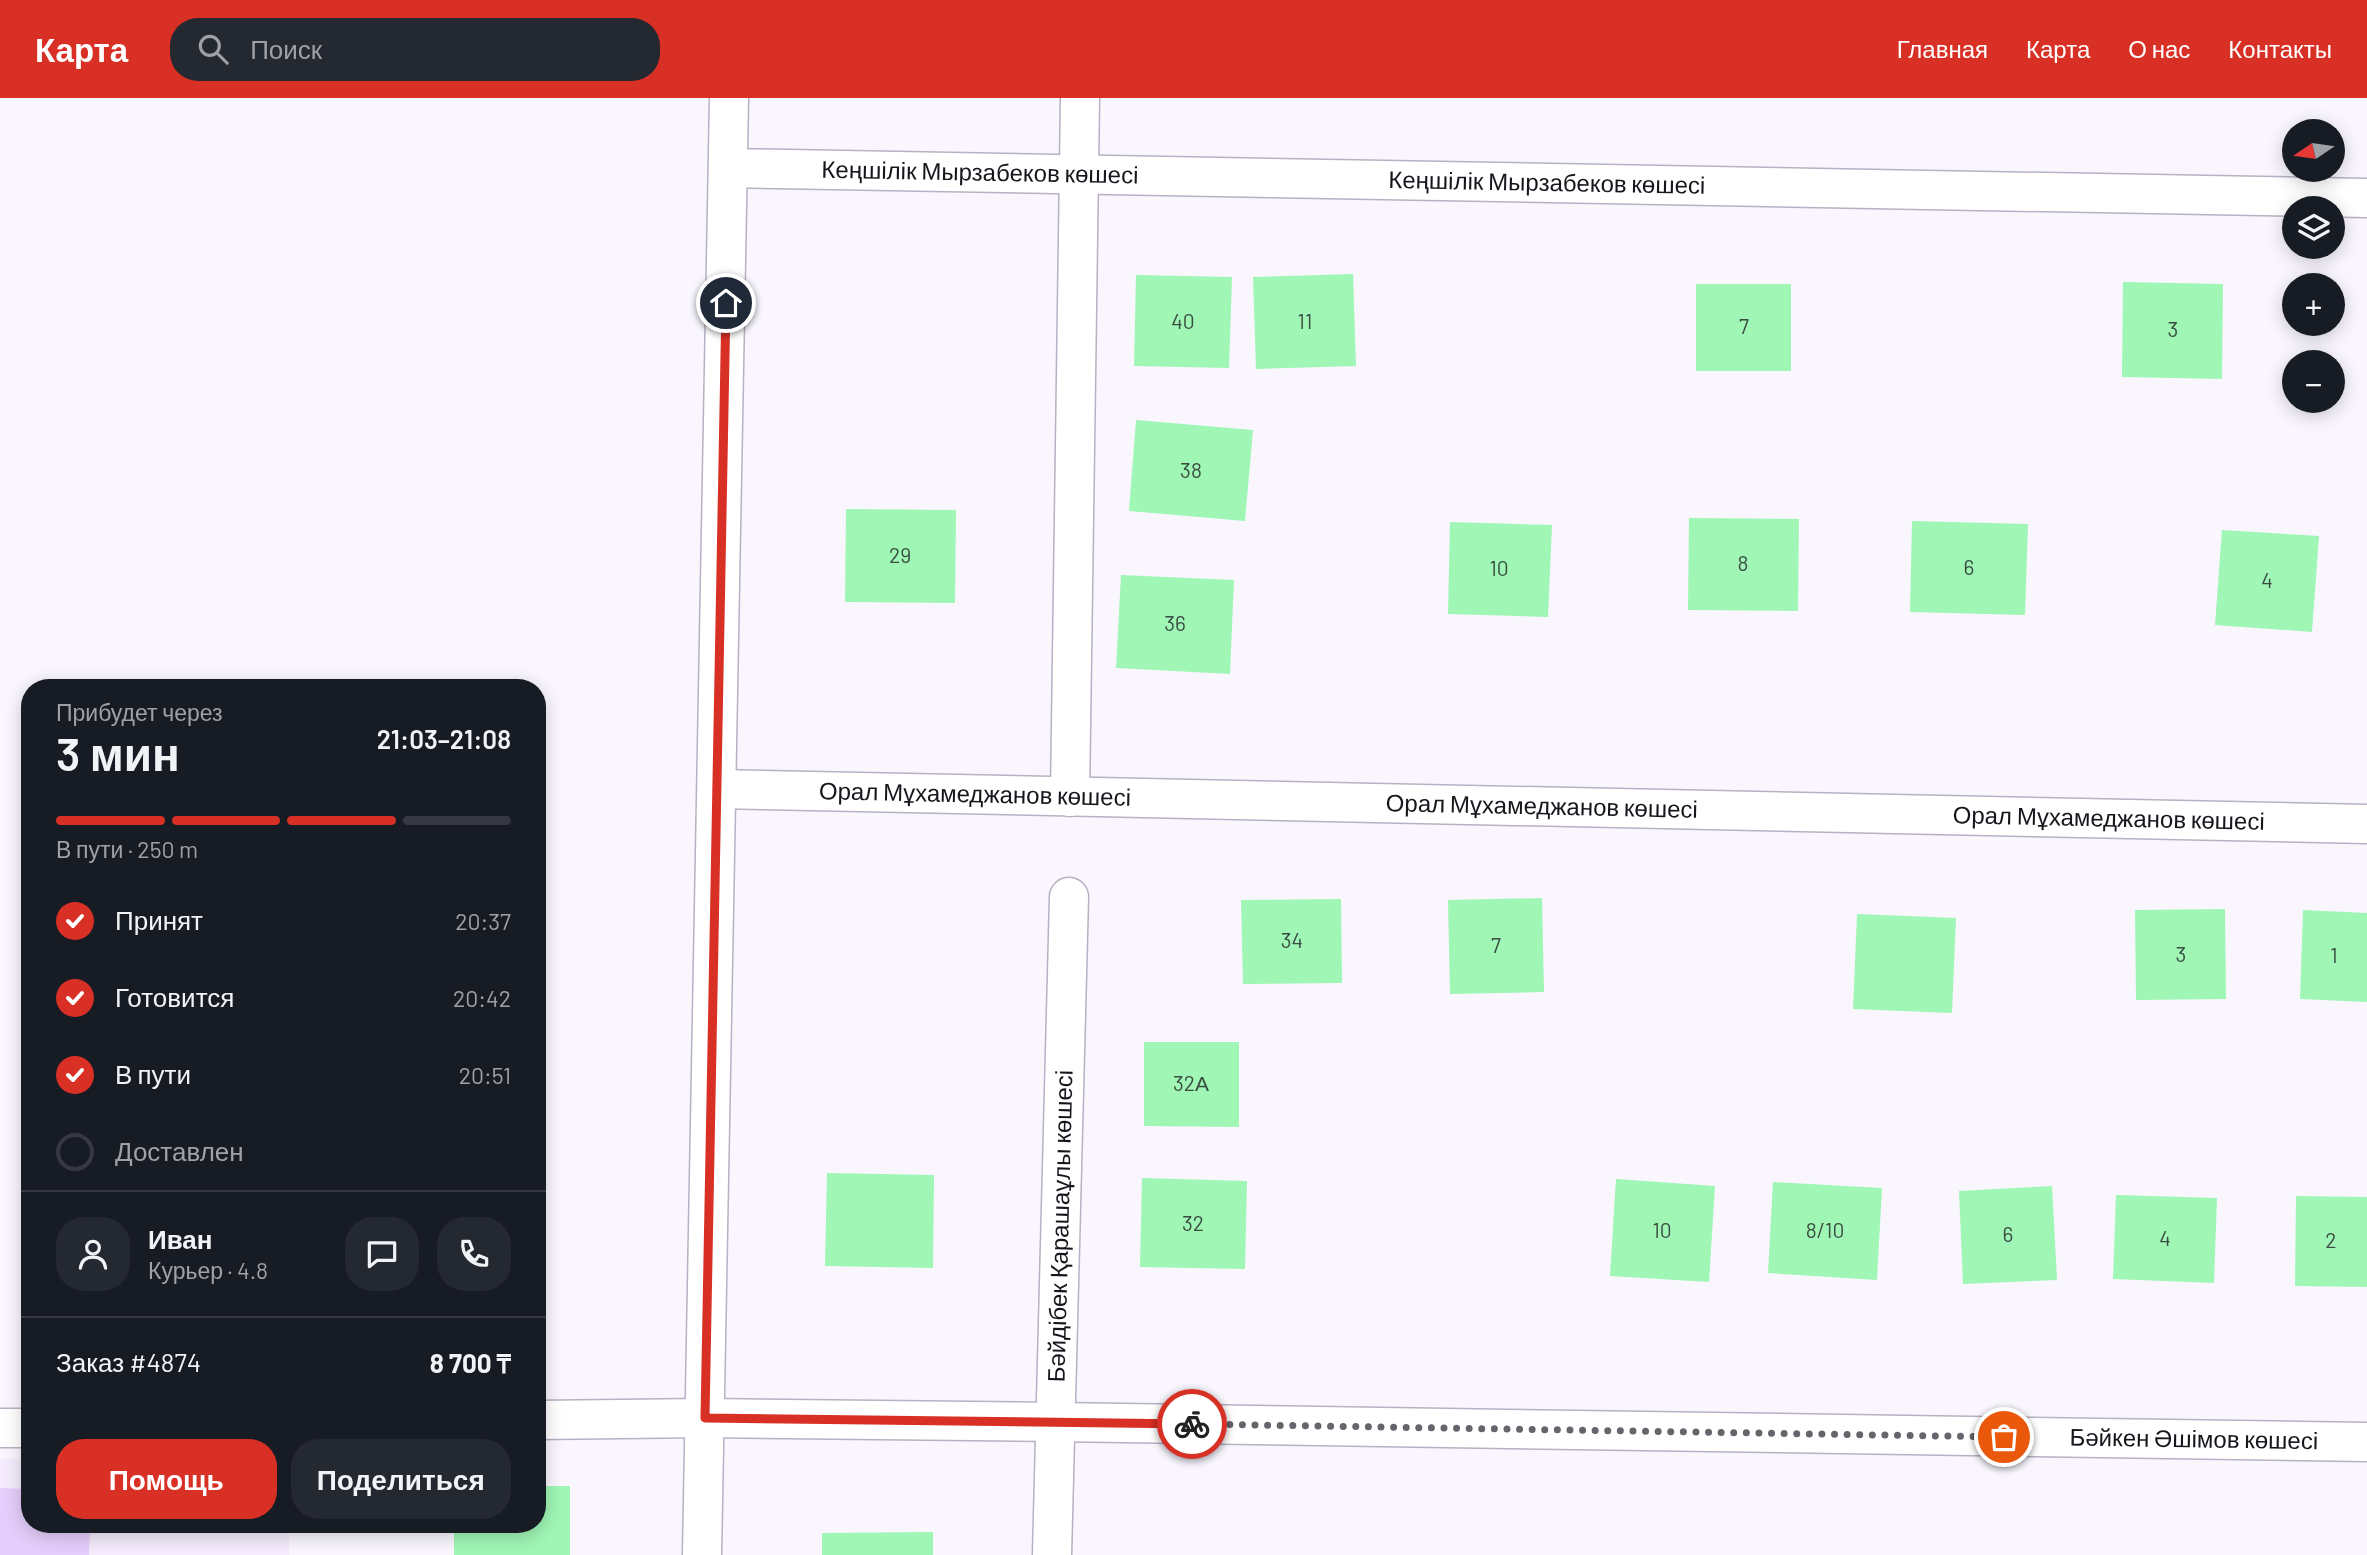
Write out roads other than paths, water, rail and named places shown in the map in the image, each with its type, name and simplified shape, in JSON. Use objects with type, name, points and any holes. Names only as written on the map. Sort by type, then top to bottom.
[{"type":"street","points":[[702,1555],[729,98]]},
{"type":"street","points":[[1070,797],[1080,98]]},
{"type":"street","name":"Кеңшілік Мырзабеков көшесі","points":[[728,168],[2367,198]]},
{"type":"street","name":"Орал Мұхамеджанов көшесі","points":[[718,789],[2367,824]]},
{"type":"street","name":"Бәйдібек Қарашаұлы көшесі","points":[[1052,1555],[1069,897]]},
{"type":"street","name":"Бәйкен Әшімов көшесі","points":[[546,1420],[705,1418],[1056,1422],[2367,1442]]},
{"type":"street","points":[[0,1428],[21,1428]]}]
